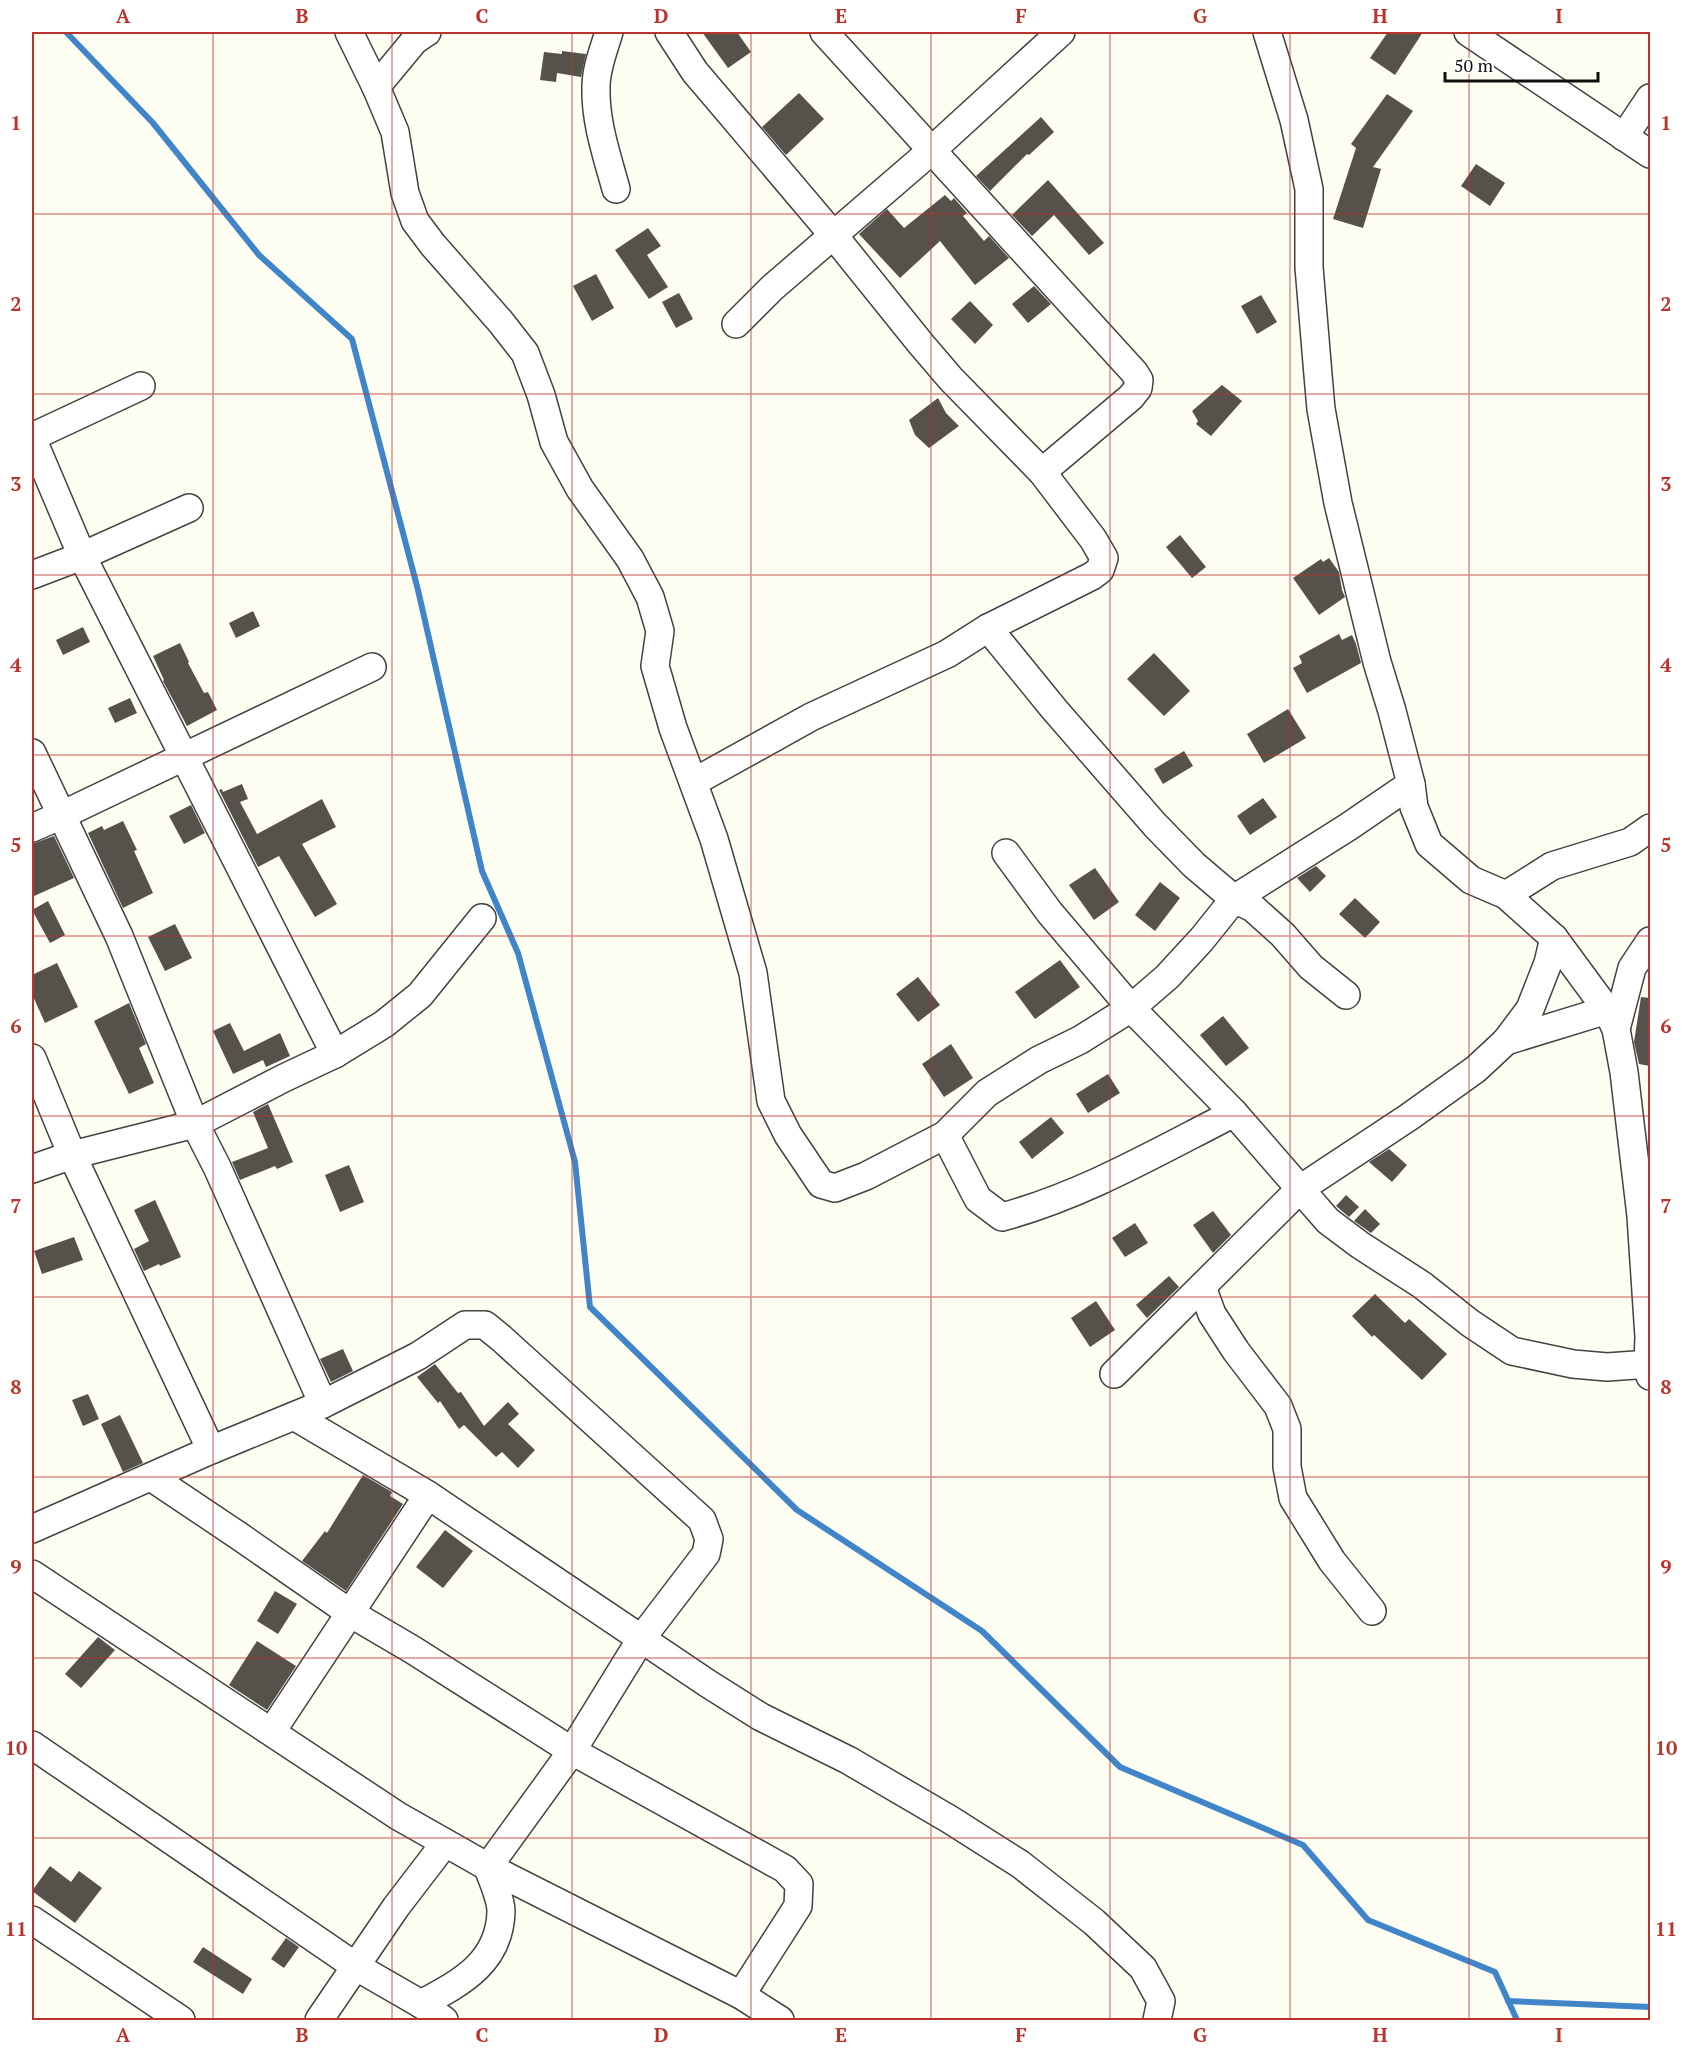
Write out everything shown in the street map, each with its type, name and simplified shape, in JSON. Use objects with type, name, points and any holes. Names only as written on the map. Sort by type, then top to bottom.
[{"type":"street","points":[[349,32],[395,132],[405,193],[415,221],[525,353],[541,395],[554,442],[580,489],[630,559],[650,597],[660,632],[655,666],[673,728],[714,839],[753,973],[771,1101],[788,1135],[821,1184],[835,1188],[866,1176],[945,1135],[987,1093],[1039,1060],[1080,1040],[1131,1008],[1167,977],[1234,899],[1339,833],[1411,784]]},
{"type":"street","points":[[376,87],[415,40],[427,32]]},
{"type":"street","points":[[609,32],[596,85],[597,108],[602,140],[616,189]]},
{"type":"street","points":[[669,32],[695,72],[951,379],[1042,472],[1093,539],[1104,558],[1100,570],[1092,576],[988,628],[947,654],[811,717],[694,782]]},
{"type":"street","points":[[824,32],[1139,380],[1138,388],[1131,397],[1042,472]]},
{"type":"street","points":[[736,324],[772,288],[931,151],[1061,32]]},
{"type":"street","points":[[1006,853],[1050,913],[1131,1008],[1234,1113],[1328,1221],[1360,1245],[1422,1285],[1470,1323],[1512,1351],[1573,1364],[1650,1368],[1641,1216],[1624,1072],[1611,1019],[1554,938],[1506,895],[1471,880],[1429,844],[1414,807],[1411,784],[1377,663],[1338,502],[1320,397],[1309,267],[1310,189],[1294,120],[1267,32]]},
{"type":"street","points":[[1468,32],[1650,154]]},
{"type":"street","points":[[1624,138],[1650,98]]},
{"type":"street","points":[[141,386],[32,437],[82,556],[335,1054]]},
{"type":"street","points":[[32,574],[82,556],[189,508]]},
{"type":"street","points":[[988,628],[1054,709],[1155,825],[1194,865],[1234,899],[1253,908],[1283,935],[1311,967],[1346,995]]},
{"type":"street","points":[[32,828],[372,667]]},
{"type":"street","points":[[32,753],[119,936],[195,1124],[222,1178],[323,1404]]},
{"type":"street","points":[[1506,895],[1552,867],[1630,842],[1650,828]]},
{"type":"street","points":[[32,1169],[72,1155],[195,1124],[335,1054],[384,1024],[420,995],[482,918]]},
{"type":"street","points":[[1114,1374],[1300,1189],[1476,1070],[1506,1041],[1530,1009],[1548,963],[1554,938]]},
{"type":"street","points":[[1611,1019],[1632,968],[1650,941]]},
{"type":"street","points":[[1506,1041],[1611,1019]]},
{"type":"street","points":[[32,1058],[72,1155],[211,1450]]},
{"type":"street","points":[[945,1135],[978,1199],[1002,1217],[1033,1208],[1123,1170],[1234,1113]]},
{"type":"street","points":[[1202,1287],[1212,1314],[1236,1351],[1278,1406],[1287,1429],[1287,1467],[1293,1498],[1332,1561],[1372,1611]]},
{"type":"street","points":[[32,1529],[211,1450],[323,1404],[418,1356],[465,1325],[485,1325],[702,1520],[709,1539],[706,1554],[640,1639],[572,1751],[488,1867]]},
{"type":"street","points":[[294,1416],[428,1495],[640,1639],[761,1717],[848,1760],[1020,1864],[1094,1922],[1143,1968],[1161,2001],[1157,2020]]},
{"type":"street","points":[[151,1478],[350,1613],[413,1650],[572,1751],[785,1869],[799,1884],[798,1906],[741,1995]]},
{"type":"street","points":[[272,1731],[428,1495]]},
{"type":"street","points":[[32,1574],[398,1816],[488,1867],[741,1995],[780,2020]]},
{"type":"street","points":[[32,1745],[355,1966],[444,2020]]},
{"type":"street","points":[[318,2020],[445,1843]]},
{"type":"street","points":[[421,2004],[451,1988],[477,1969],[489,1954],[497,1936],[501,1910],[488,1867]]},
{"type":"street","points":[[32,1920],[181,2020]]},
{"type":"building","points":[[702,32],[737,32],[751,52],[728,68]]},
{"type":"building","points":[[1388,32],[1423,32],[1395,75],[1370,58]]},
{"type":"building","points":[[562,51],[586,54],[581,77],[557,73],[556,82],[540,80],[544,52],[562,54]]},
{"type":"building","points":[[799,93],[824,119],[786,155],[762,127]]},
{"type":"building","points":[[1387,94],[1413,111],[1373,167],[1381,169],[1363,228],[1333,219],[1356,148],[1351,144]]},
{"type":"building","points":[[1041,117],[1054,132],[1029,155],[1027,154],[990,191],[976,176]]},
{"type":"building","points":[[1476,164],[1505,183],[1490,206],[1461,186]]},
{"type":"building","points":[[1048,180],[1104,243],[1089,255],[1054,215],[1032,236],[1012,215]]},
{"type":"building","points":[[945,195],[951,201],[954,198],[967,213],[963,216],[984,241],[989,236],[1009,258],[975,285],[940,241],[900,278],[859,234],[887,209],[904,228]]},
{"type":"building","points":[[648,228],[661,246],[647,255],[668,287],[649,299],[615,250]]},
{"type":"building","points":[[596,274],[614,308],[592,321],[573,286]]},
{"type":"building","points":[[1034,286],[1051,304],[1028,323],[1012,304]]},
{"type":"building","points":[[679,293],[693,319],[676,328],[662,302]]},
{"type":"building","points":[[1261,295],[1277,322],[1257,334],[1241,306]]},
{"type":"building","points":[[970,301],[993,325],[975,344],[951,319]]},
{"type":"building","points":[[1222,385],[1242,401],[1211,436],[1196,424],[1198,421],[1192,411]]},
{"type":"building","points":[[938,398],[946,413],[959,426],[929,448],[915,435],[909,420]]},
{"type":"building","points":[[1180,535],[1206,567],[1192,578],[1166,547]]},
{"type":"building","points":[[1329,558],[1339,572],[1345,597],[1319,615],[1293,578],[1321,559],[1323,562]]},
{"type":"building","points":[[253,611],[260,626],[236,638],[229,623]]},
{"type":"building","points":[[83,627],[90,642],[63,655],[56,640]]},
{"type":"building","points":[[1339,634],[1342,640],[1352,635],[1361,663],[1307,693],[1293,668],[1302,663],[1299,656]]},
{"type":"building","points":[[180,643],[204,693],[208,692],[217,710],[187,726],[163,681],[153,656]]},
{"type":"building","points":[[1154,653],[1190,691],[1164,716],[1127,679]]},
{"type":"building","points":[[130,698],[137,713],[115,723],[108,708]]},
{"type":"building","points":[[1288,709],[1306,738],[1264,763],[1247,734]]},
{"type":"building","points":[[1184,751],[1193,766],[1163,784],[1154,769]]},
{"type":"building","points":[[242,784],[248,799],[240,802],[257,834],[322,799],[336,827],[302,844],[337,904],[315,917],[279,856],[258,867],[219,790],[222,789],[223,792]]},
{"type":"building","points":[[1263,798],[1277,817],[1250,835],[1237,816]]},
{"type":"building","points":[[191,805],[205,833],[184,844],[169,816]]},
{"type":"building","points":[[123,821],[153,893],[123,908],[88,833],[102,826],[104,830]]},
{"type":"building","points":[[54,836],[74,878],[32,897],[32,844]]},
{"type":"building","points":[[1316,866],[1326,876],[1310,892],[1297,878]]},
{"type":"building","points":[[1095,868],[1119,902],[1094,920],[1069,885]]},
{"type":"building","points":[[1160,882],[1180,898],[1155,931],[1135,915]]},
{"type":"building","points":[[1355,898],[1380,922],[1365,938],[1339,914]]},
{"type":"building","points":[[48,901],[65,935],[50,943],[32,910]]},
{"type":"building","points":[[175,924],[192,958],[165,971],[148,937]]},
{"type":"building","points":[[1060,960],[1080,987],[1035,1019],[1015,992]]},
{"type":"building","points":[[57,963],[78,1007],[45,1023],[32,994],[32,975]]},
{"type":"building","points":[[918,977],[940,1005],[918,1022],[896,994]]},
{"type":"building","points":[[1641,997],[1650,998],[1650,1066],[1639,1064],[1634,1042]]},
{"type":"building","points":[[129,1003],[146,1044],[139,1048],[154,1083],[129,1094],[94,1021]]},
{"type":"building","points":[[1223,1016],[1249,1048],[1226,1066],[1200,1035]]},
{"type":"building","points":[[230,1023],[244,1051],[280,1033],[290,1056],[266,1067],[263,1060],[233,1074],[213,1031]]},
{"type":"building","points":[[951,1044],[973,1078],[944,1097],[922,1064]]},
{"type":"building","points":[[1108,1074],[1120,1093],[1088,1113],[1076,1094]]},
{"type":"building","points":[[268,1104],[293,1162],[277,1169],[275,1166],[240,1180],[232,1162],[268,1148],[253,1112]]},
{"type":"building","points":[[1051,1117],[1064,1133],[1032,1159],[1019,1142]]},
{"type":"building","points":[[1389,1149],[1407,1165],[1392,1182],[1369,1162]]},
{"type":"building","points":[[349,1165],[364,1202],[340,1212],[325,1175]]},
{"type":"building","points":[[1346,1195],[1359,1207],[1349,1217],[1336,1206]]},
{"type":"building","points":[[155,1200],[181,1257],[144,1271],[134,1249],[149,1241],[134,1210]]},
{"type":"building","points":[[1365,1209],[1380,1224],[1371,1233],[1354,1221]]},
{"type":"building","points":[[1213,1211],[1231,1235],[1213,1253],[1193,1225]]},
{"type":"building","points":[[1135,1223],[1148,1243],[1125,1257],[1112,1238]]},
{"type":"building","points":[[74,1237],[83,1260],[42,1274],[34,1251]]},
{"type":"building","points":[[1169,1276],[1179,1287],[1147,1318],[1136,1305]]},
{"type":"building","points":[[1375,1294],[1405,1323],[1409,1319],[1447,1354],[1422,1380],[1374,1335],[1372,1337],[1352,1316]]},
{"type":"building","points":[[1096,1301],[1115,1330],[1090,1347],[1071,1318]]},
{"type":"building","points":[[343,1349],[353,1371],[331,1382],[320,1359]]},
{"type":"building","points":[[435,1364],[458,1393],[461,1392],[484,1426],[508,1402],[519,1414],[508,1424],[535,1450],[518,1468],[502,1452],[496,1457],[464,1425],[459,1429],[440,1401],[438,1403],[417,1377]]},
{"type":"building","points":[[88,1394],[99,1419],[83,1426],[72,1400]]},
{"type":"building","points":[[120,1415],[143,1463],[123,1472],[101,1424]]},
{"type":"building","points":[[363,1475],[392,1492],[390,1496],[403,1504],[346,1591],[302,1561],[325,1531],[327,1533]]},
{"type":"building","points":[[445,1530],[473,1551],[443,1588],[416,1567]]},
{"type":"building","points":[[275,1591],[297,1604],[278,1634],[257,1621]]},
{"type":"building","points":[[98,1637],[115,1650],[81,1688],[65,1674]]},
{"type":"building","points":[[257,1641],[296,1666],[267,1710],[229,1685]]},
{"type":"building","points":[[50,1866],[71,1882],[79,1871],[102,1888],[75,1923],[32,1891]]},
{"type":"building","points":[[286,1938],[299,1947],[284,1968],[271,1959]]},
{"type":"building","points":[[203,1947],[252,1979],[243,1994],[193,1962]]},
{"type":"waterway","points":[[66,32],[153,123],[259,255],[352,339],[418,590],[482,871],[518,953],[575,1162],[590,1307],[797,1510],[982,1631],[1120,1767],[1303,1845],[1368,1920],[1495,1972],[1517,2020]]},
{"type":"waterway","points":[[1508,2001],[1650,2007]]}]
